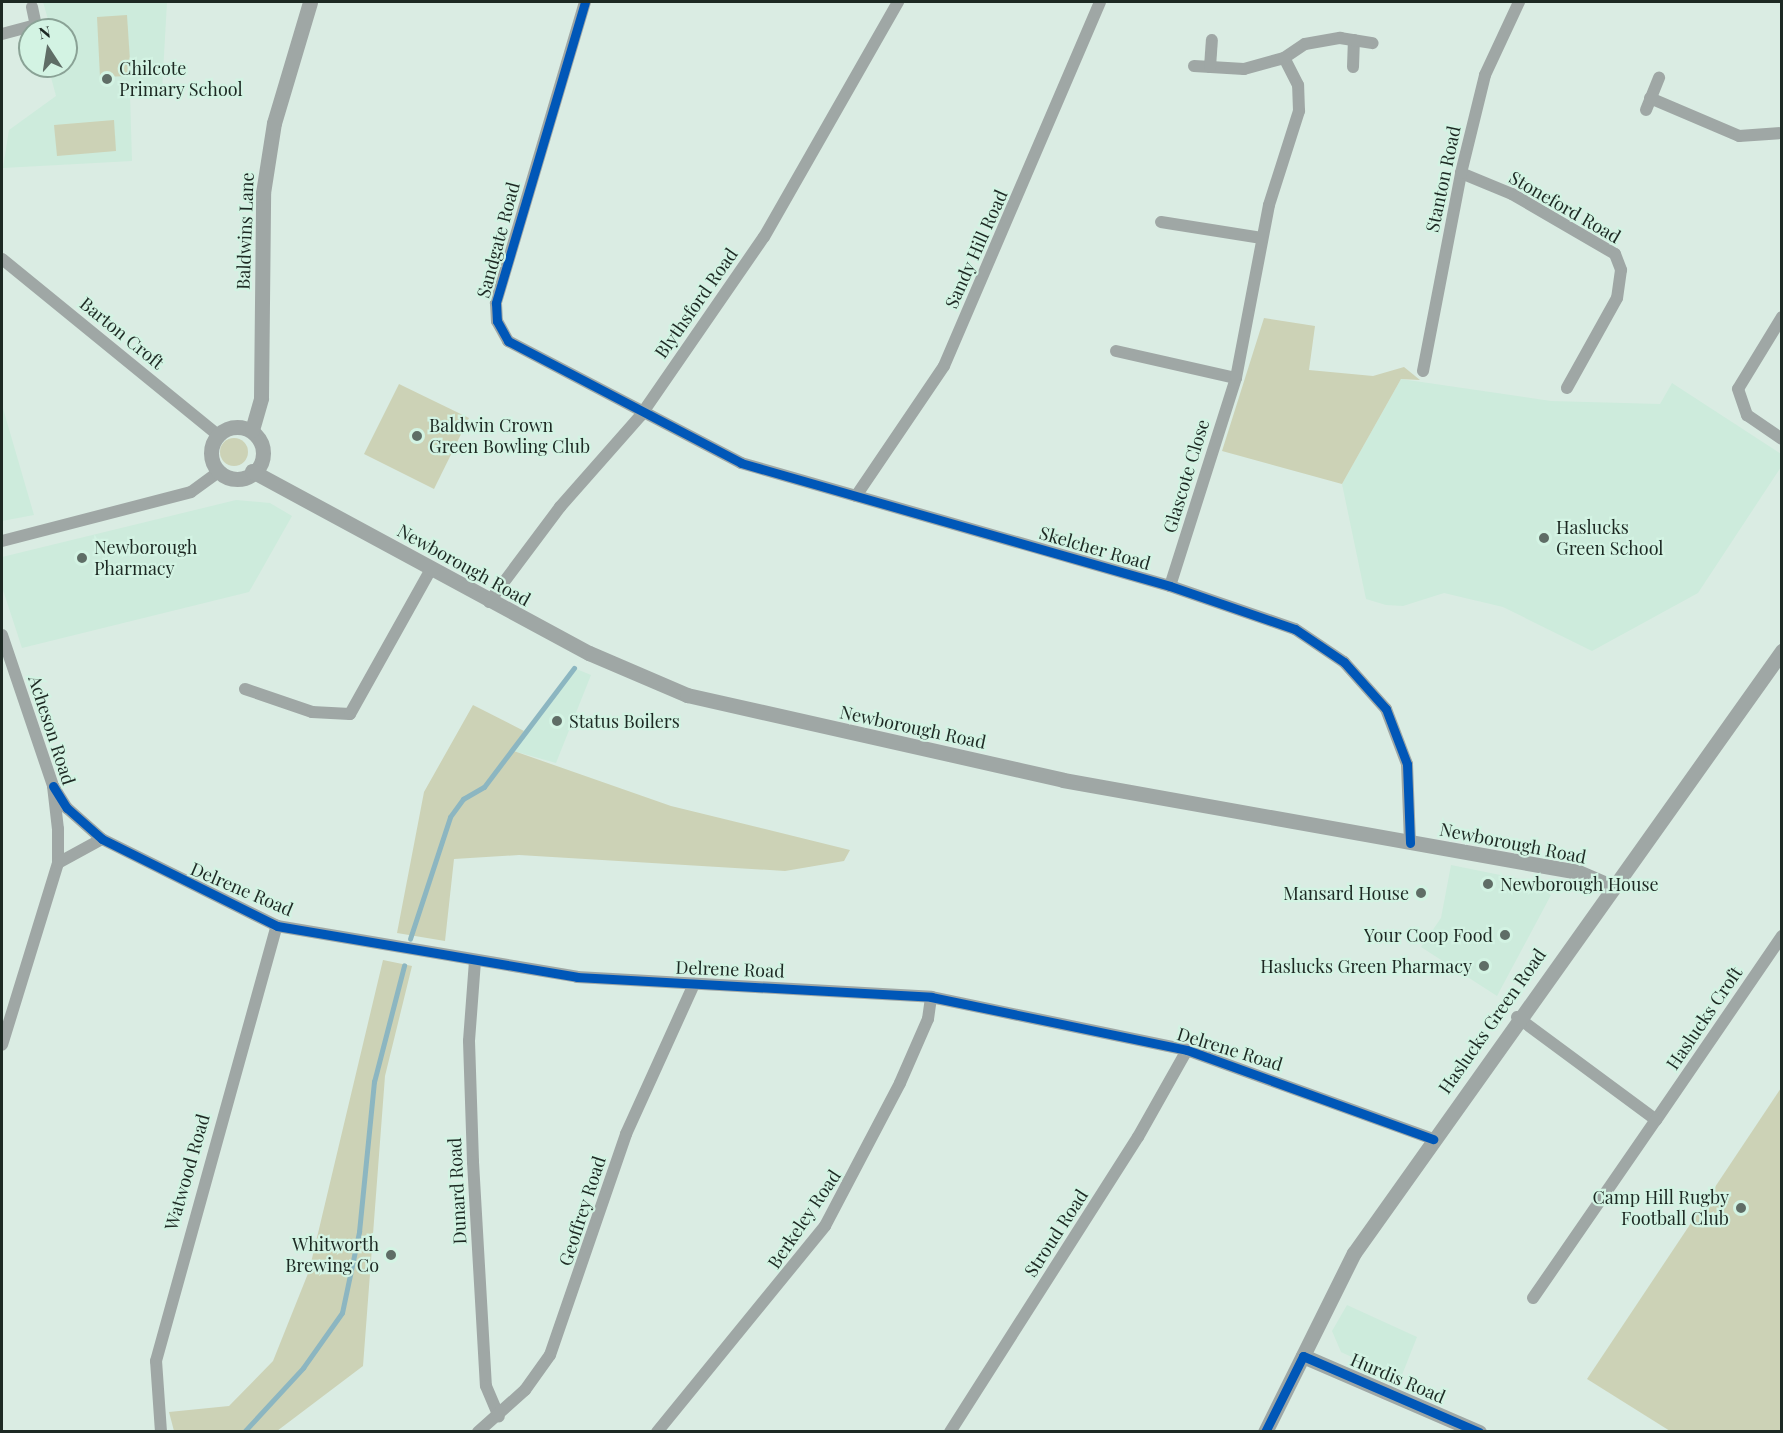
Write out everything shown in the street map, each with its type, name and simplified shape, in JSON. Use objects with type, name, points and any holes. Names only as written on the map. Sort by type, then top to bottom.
[{"type":"street","name":"Baldwins Lane","points":[[252,430],[261,398],[263,193],[274,123],[310,2]]},
{"type":"street","name":"Sandgate Road","points":[[585,2],[495,315],[508,340],[641,414]]},
{"type":"street","name":"Blythsford Road","points":[[489,602],[560,507],[641,414],[764,237],[898,2]]},
{"type":"street","name":"Sandy Hill Road","points":[[856,496],[944,366],[1100,2]]},
{"type":"street","name":"Stanton Road","points":[[1424,370],[1461,173],[1492,52],[1518,2]]},
{"type":"street","points":[[32,7],[34,18]]},
{"type":"street","points":[[2,34],[18,31]]},
{"type":"street","points":[[1210,67],[1212,40]]},
{"type":"street","points":[[1194,66],[1244,69],[1284,58],[1305,44],[1354,40],[1373,43]]},
{"type":"street","points":[[1353,67],[1354,40]]},
{"type":"street","name":"Glascote Close","points":[[1170,586],[1236,378],[1262,238],[1299,111],[1298,86],[1284,58]]},
{"type":"street","points":[[1659,76],[1648,104],[1739,136],[1782,133]]},
{"type":"street","name":"Stoneford Road","points":[[1461,173],[1512,194],[1615,254],[1622,270],[1617,298],[1567,388]]},
{"type":"street","points":[[1161,222],[1262,238]]},
{"type":"street","name":"Barton Croft","points":[[2,259],[219,436]]},
{"type":"street","points":[[1782,316],[1738,389],[1747,415],[1782,439]]},
{"type":"street","points":[[1116,351],[1236,378]]},
{"type":"street","name":"Skelcher Road","points":[[641,414],[741,463],[1170,586],[1295,629],[1344,662],[1386,709],[1397,732],[1407,764],[1410,843]]},
{"type":"street","points":[[237,427],[252,430],[263,452],[252,471],[237,480],[217,473],[211,453],[219,436],[237,427]]},
{"type":"street","name":"Newborough Road","points":[[252,471],[489,602],[632,675],[728,706],[1063,780],[1578,872],[1611,886]]},
{"type":"street","points":[[2,541],[191,492],[217,473]]},
{"type":"street","points":[[245,689],[312,712],[350,714],[431,569]]},
{"type":"street","name":"Acheson Road","points":[[2,636],[53,786],[57,863],[2,1045]]},
{"type":"street","name":"Haslucks Green Road","points":[[1265,1431],[1354,1253],[1517,1017],[1782,651]]},
{"type":"street","name":"Delrene Road","points":[[53,786],[67,808],[102,839],[277,926],[577,978],[931,997],[1186,1050],[1433,1139]]},
{"type":"street","points":[[57,863],[102,839]]},
{"type":"street","name":"Watwood Road","points":[[161,1431],[156,1361],[277,926]]},
{"type":"street","name":"Haslucks Croft","points":[[1533,1298],[1782,936]]},
{"type":"street","name":"Dunard Road","points":[[475,961],[469,1041],[474,1174],[486,1386],[499,1416]]},
{"type":"street","name":"Geoffrey Road","points":[[478,1431],[499,1416],[525,1390],[554,1347],[626,1134],[694,984]]},
{"type":"street","name":"Berkeley Road","points":[[657,1431],[825,1226],[900,1083],[928,1019],[931,997]]},
{"type":"street","points":[[1517,1017],[1656,1120]]},
{"type":"street","name":"Stroud Road","points":[[950,1431],[1138,1137],[1186,1050]]},
{"type":"street","name":"Hurdis Road","points":[[1304,1356],[1479,1431]]},
{"type":"shaded area","name":"Chilcote Primary School","points":[[43,2],[167,2],[162,91],[130,94],[132,161],[3,168],[9,130],[56,96],[51,78],[78,78],[78,18],[48,18]]},
{"type":"shaded area","points":[[127,15],[131,76],[100,77],[97,17]]},
{"type":"shaded area","points":[[114,120],[116,151],[57,156],[54,125]]},
{"type":"shaded area","points":[[1264,318],[1315,326],[1309,370],[1373,376],[1404,367],[1420,380],[1401,379],[1342,484],[1222,451]]},
{"type":"shaded area","name":"Haslucks Green School","points":[[1401,379],[1551,401],[1660,404],[1672,383],[1781,454],[1781,467],[1698,593],[1592,651],[1503,607],[1444,593],[1403,606],[1386,605],[1366,599],[1342,484]]},
{"type":"shaded area","name":"Baldwin Crown Green Bowling Club","points":[[399,384],[469,418],[434,489],[364,454]]},
{"type":"shaded area","points":[[2,405],[34,515],[2,521]]},
{"type":"shaded area","points":[[234,438],[244,442],[248,452],[244,462],[234,466],[224,462],[220,452],[224,442]]},
{"type":"shaded area","points":[[236,500],[270,503],[292,516],[249,592],[22,648],[2,587],[2,557]]},
{"type":"shaded area","points":[[574,668],[591,675],[556,763],[510,750]]},
{"type":"shaded area","points":[[473,705],[524,731],[511,750],[671,806],[850,850],[844,861],[785,871],[519,855],[454,859],[445,941],[397,933],[424,792]]},
{"type":"shaded area","points":[[1451,865],[1530,881],[1551,895],[1497,996],[1421,947],[1441,918]]},
{"type":"shaded area","points":[[383,960],[412,966],[385,1076],[363,1366],[277,1431],[174,1431],[169,1412],[229,1406],[273,1361],[309,1271]]},
{"type":"shaded area","name":"Camp Hill Rugby Football Club","points":[[1781,1088],[1781,1431],[1670,1431],[1587,1379]]},
{"type":"shaded area","points":[[1347,1305],[1417,1337],[1400,1380],[1341,1352],[1332,1331]]},
{"type":"waterway","points":[[410,939],[450,817],[463,799],[484,787],[574,668]]},
{"type":"waterway","points":[[244,1432],[303,1368],[342,1313],[359,1232],[374,1082],[404,966]]},
{"type":"cycle path","points":[[585,2],[496,303],[497,321],[508,341],[741,463],[1170,586],[1295,629],[1344,662],[1386,709],[1407,764],[1410,843]]},
{"type":"cycle path","points":[[53,786],[67,808],[102,839],[277,926],[577,977],[931,997],[1187,1050],[1433,1139]]},
{"type":"cycle path","points":[[1265,1432],[1303,1356],[1479,1432]]},
{"type":"place","name":"Chilcote Primary School","points":[[107,79]]},
{"type":"place","name":"Baldwin Crown Green Bowling Club","points":[[417,436]]},
{"type":"place","name":"Haslucks Green School","points":[[1544,538]]},
{"type":"place","name":"Newborough Pharmacy","points":[[82,558]]},
{"type":"place","name":"Status Boilers","points":[[557,721]]},
{"type":"place","name":"Newborough House","points":[[1488,884]]},
{"type":"place","name":"Mansard House","points":[[1421,893]]},
{"type":"place","name":"Your Coop Food","points":[[1505,935]]},
{"type":"place","name":"Haslucks Green Pharmacy","points":[[1484,966]]},
{"type":"place","name":"Camp Hill Rugby Football Club","points":[[1741,1208]]},
{"type":"place","name":"Whitworth Brewing Co","points":[[391,1255]]}]
